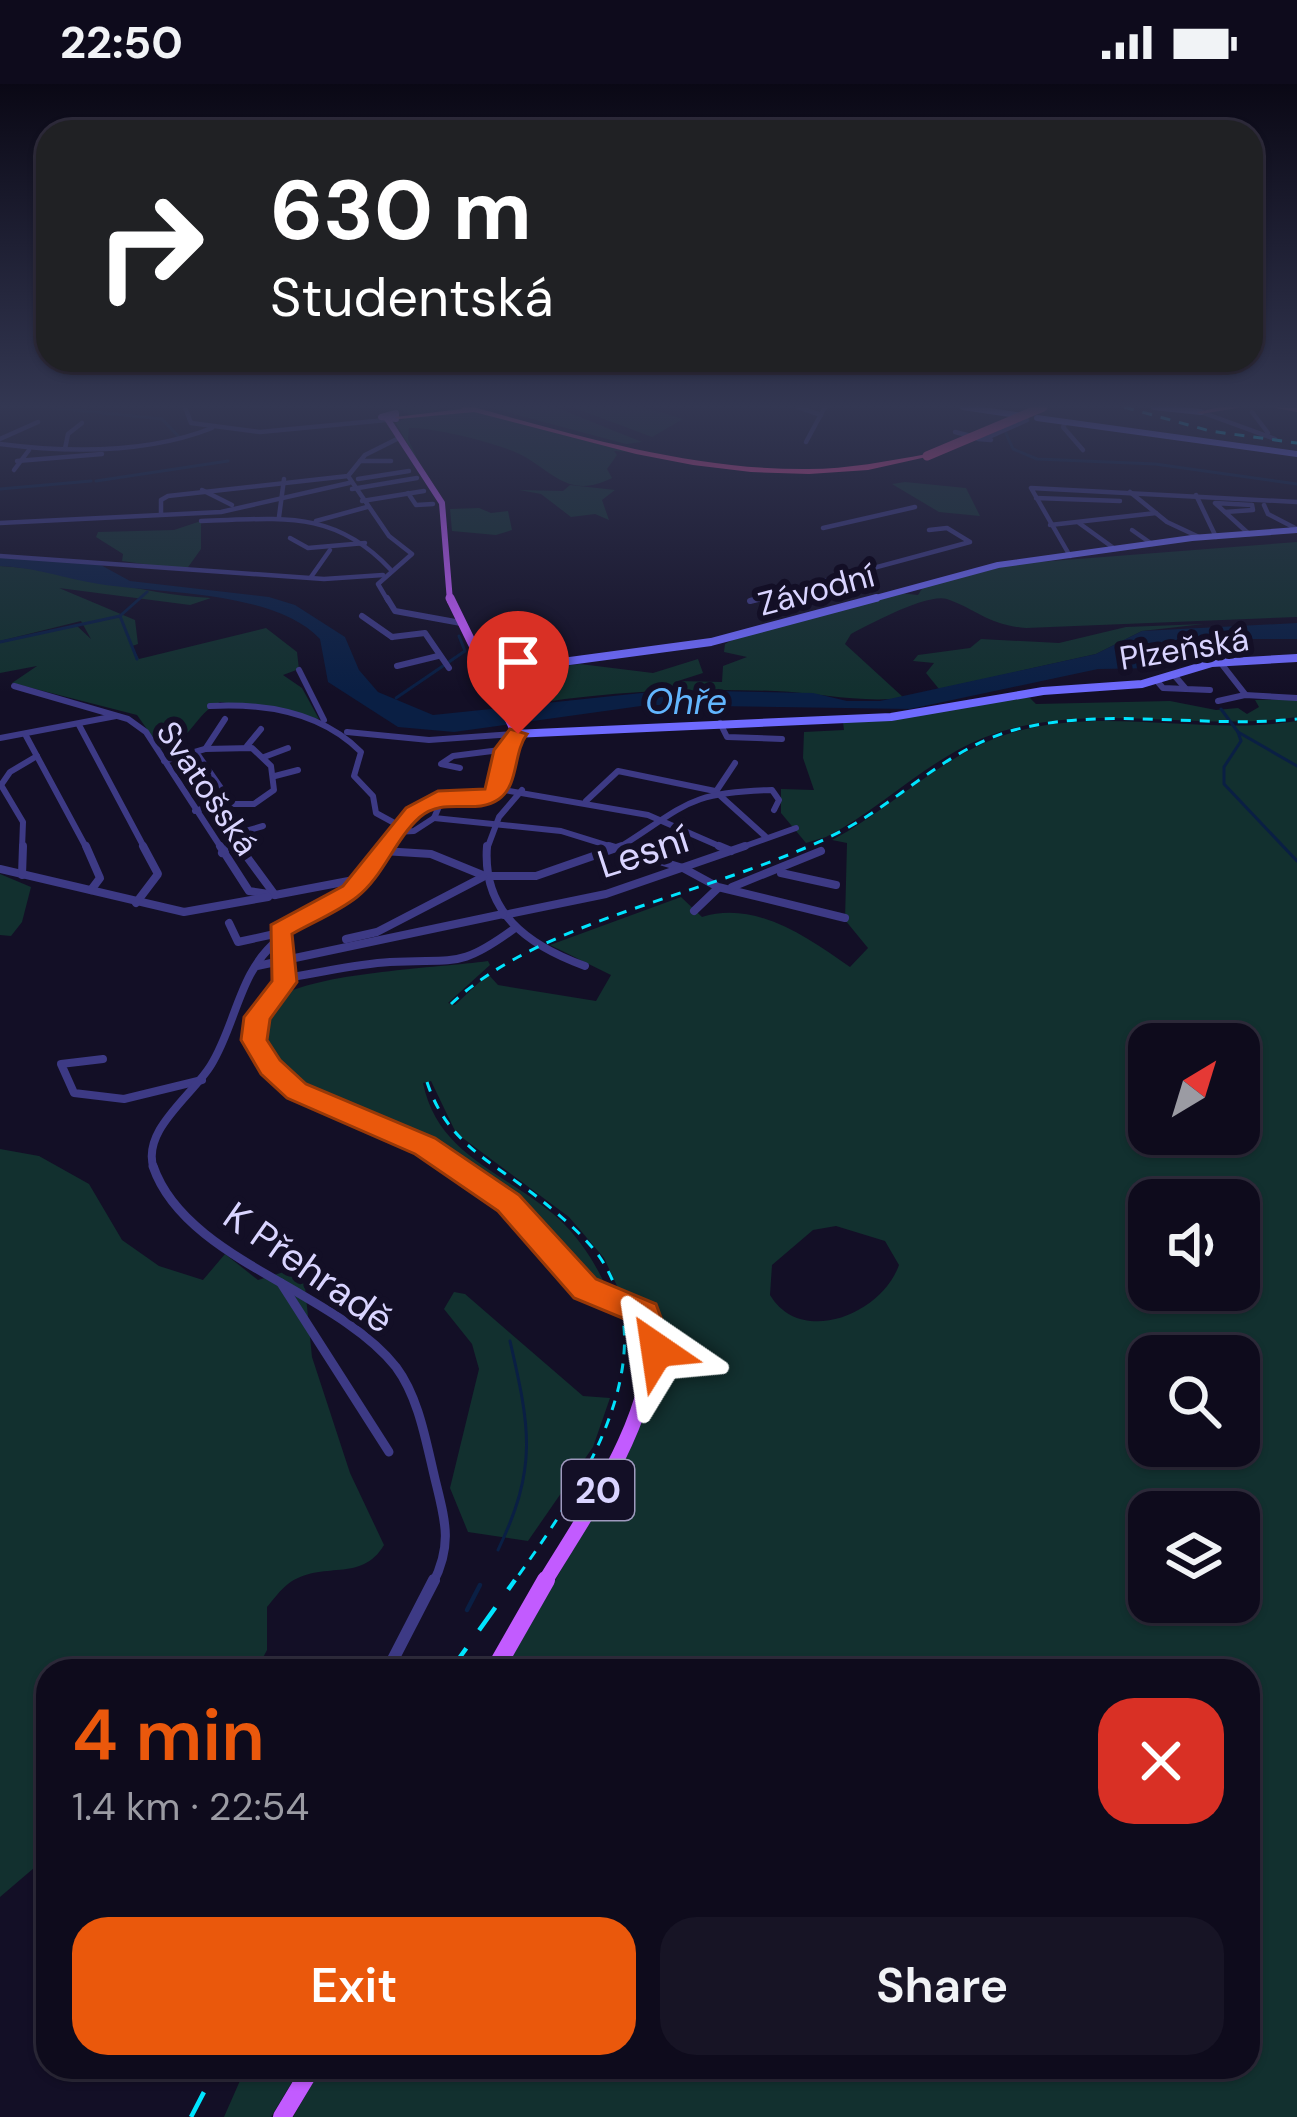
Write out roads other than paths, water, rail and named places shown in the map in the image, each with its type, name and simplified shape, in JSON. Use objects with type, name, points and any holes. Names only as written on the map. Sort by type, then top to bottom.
[{"type":"main road","points":[[285,978],[278,937],[347,894],[396,829],[435,799],[480,800],[498,788],[512,738],[489,672],[446,587],[441,502]]},
{"type":"main road","name":"20","points":[[285,978],[260,1011],[254,1031],[260,1052],[285,1083],[412,1139],[458,1167],[530,1221],[585,1288],[638,1308],[656,1334],[653,1366],[613,1460],[501,1659]]},
{"type":"main road","points":[[282,2117],[304,2079]]},
{"type":"street","points":[[161,514],[163,502]]},
{"type":"street","points":[[226,502],[237,507]]},
{"type":"street","points":[[0,523],[281,502],[279,517]]},
{"type":"street","points":[[311,523],[376,502]]},
{"type":"street","points":[[415,502],[419,506],[433,504]]},
{"type":"street","points":[[1037,502],[1070,557]]},
{"type":"street","points":[[1142,502],[1199,537]]},
{"type":"street","points":[[1200,502],[1216,536]]},
{"type":"street","points":[[1220,502],[1216,502],[1250,534]]},
{"type":"street","points":[[1224,512],[1253,510],[1251,502]]},
{"type":"street","points":[[0,556],[310,578],[382,575],[412,554],[388,536],[364,504]]},
{"type":"street","points":[[1264,505],[1268,514],[1295,526]]},
{"type":"street","points":[[237,507],[239,517]]},
{"type":"street","points":[[824,528],[916,507]]},
{"type":"street","points":[[1050,525],[1156,513]]},
{"type":"street","points":[[200,521],[279,517],[311,523],[366,543],[392,570]]},
{"type":"street","points":[[1078,522],[1116,550]]},
{"type":"street","name":"Závodní","points":[[489,672],[711,642],[998,565],[1295,526]]},
{"type":"street","name":"Závodní","points":[[751,602],[970,542],[948,528],[929,530]]},
{"type":"street","points":[[1132,530],[1152,544]]},
{"type":"street","points":[[290,538],[304,547],[366,543]]},
{"type":"street","points":[[310,578],[331,548]]},
{"type":"street","points":[[382,575],[378,584],[395,611]]},
{"type":"street","points":[[445,666],[425,633],[392,637],[365,618],[395,611],[461,623]]},
{"type":"street","points":[[391,647],[392,637]]},
{"type":"street","points":[[398,666],[438,656]]},
{"type":"street","name":"Plzeňská","points":[[512,738],[720,721],[916,714],[1007,695],[1157,681],[1220,662],[1297,658]]},
{"type":"street","points":[[1220,662],[1245,695]]},
{"type":"street","points":[[299,670],[324,720]]},
{"type":"street","points":[[475,674],[489,672]]},
{"type":"street","points":[[1174,675],[1186,689]]},
{"type":"street","points":[[1157,681],[1163,688],[1210,690]]},
{"type":"street","name":"Svatošská","points":[[14,686],[116,716],[146,733],[250,891],[275,895],[360,880]]},
{"type":"street","points":[[1218,700],[1245,695],[1297,698]]},
{"type":"street","points":[[210,706],[324,720],[345,732],[361,752],[354,776],[373,796],[382,819],[396,829],[414,830],[434,818],[441,802]]},
{"type":"street","points":[[0,738],[116,716]]},
{"type":"street","points":[[205,749],[225,719]]},
{"type":"street","points":[[720,721],[728,748]]},
{"type":"street","points":[[79,725],[158,874],[136,903]]},
{"type":"street","points":[[247,746],[261,729]]},
{"type":"street","points":[[345,732],[429,740],[512,738]]},
{"type":"street","points":[[26,734],[68,805],[100,878],[90,891]]},
{"type":"street","points":[[727,737],[782,739]]},
{"type":"street","points":[[460,768],[441,764],[512,738]]},
{"type":"street","points":[[164,761],[205,749],[247,746],[264,757],[275,776],[274,790],[263,801],[230,802],[195,811]]},
{"type":"street","points":[[264,757],[288,748]]},
{"type":"street","points":[[196,752],[230,802]]},
{"type":"street","points":[[22,875],[23,823],[1,785],[10,772],[37,756]]},
{"type":"street","points":[[383,850],[430,854],[485,876],[536,876],[619,848],[659,819],[716,791],[735,763]]},
{"type":"street","points":[[275,776],[298,770]]},
{"type":"street","points":[[585,802],[617,771],[716,791],[772,790],[779,800],[774,810]]},
{"type":"street","points":[[498,788],[659,819],[730,850]]},
{"type":"street","points":[[523,790],[491,824],[485,876],[504,915],[542,953],[585,966]]},
{"type":"street","points":[[716,791],[766,838]]},
{"type":"street","points":[[434,818],[561,831],[683,868],[722,888],[845,918]]},
{"type":"street","points":[[222,853],[263,826]]},
{"type":"street","name":"Lesní","points":[[257,966],[606,894],[796,828]]},
{"type":"street","points":[[0,869],[184,912],[275,895],[236,841]]},
{"type":"street","points":[[694,911],[722,888],[780,872],[821,851]]},
{"type":"street","points":[[780,872],[836,885]]},
{"type":"street","points":[[346,939],[377,932],[485,876]]},
{"type":"street","points":[[229,922],[238,942],[278,937]]},
{"type":"street","points":[[285,978],[392,962],[451,964],[479,955],[515,928]]},
{"type":"street","name":"K Přehradě","points":[[278,937],[257,966],[202,1080],[152,1144],[151,1168],[189,1220],[398,1368],[450,1537],[445,1560],[393,1659]]},
{"type":"street","points":[[103,1059],[62,1064],[68,1088],[80,1097],[124,1099],[202,1080]]},
{"type":"street","points":[[281,1282],[280,1288],[388,1452]]},
{"type":"water","name":"Ohře","points":[[0,557],[99,564],[130,581],[269,597],[295,605],[345,637],[359,670],[378,692],[433,715],[670,690],[813,693],[847,701],[880,701],[1096,654],[1142,631],[1297,623],[1297,639],[1225,639],[1159,668],[1098,669],[910,709],[648,705],[454,732],[398,727],[328,682],[320,639],[276,612],[217,597],[99,584],[0,566]]},
{"type":"waterway","points":[[120,616],[147,592]]},
{"type":"waterway","points":[[0,642],[120,616]]},
{"type":"waterway","points":[[120,616],[137,659]]},
{"type":"waterway","points":[[396,698],[465,651],[459,636]]},
{"type":"waterway","points":[[1221,709],[1238,732]]},
{"type":"waterway","points":[[1238,732],[1297,766]]},
{"type":"waterway","points":[[1238,732],[1241,741],[1224,767],[1224,784],[1297,861]]},
{"type":"waterway","points":[[498,1550],[525,1470],[526,1423],[510,1341]]},
{"type":"waterway","points":[[467,1610],[480,1585]]},
{"type":"railway","points":[[451,1004],[536,948],[801,850],[849,827],[949,760],[1014,730],[1084,720],[1297,719]]},
{"type":"railway","points":[[427,1082],[461,1139],[588,1242],[618,1297],[625,1339],[620,1383],[606,1427],[562,1511],[513,1583]]},
{"type":"railway","points":[[459,1659],[515,1580]]},
{"type":"railway","points":[[191,2117],[211,2079]]}]
